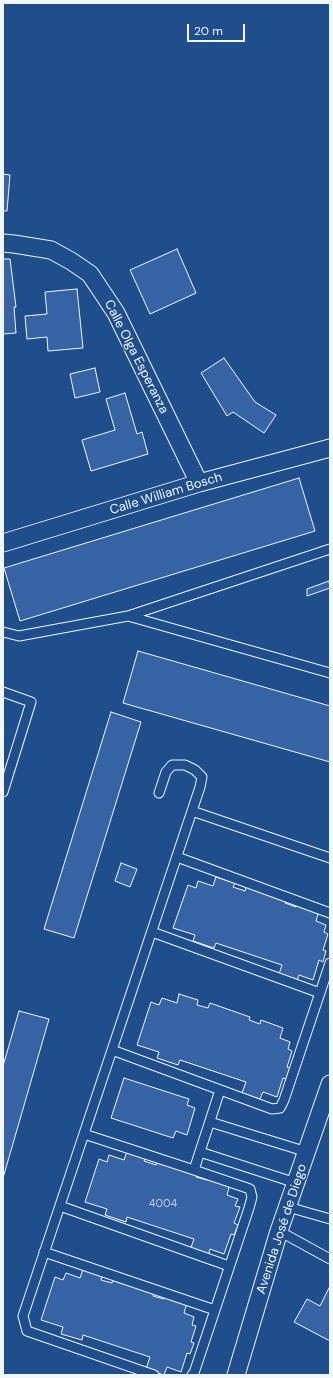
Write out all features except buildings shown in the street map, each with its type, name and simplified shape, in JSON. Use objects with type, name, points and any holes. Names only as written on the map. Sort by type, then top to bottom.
[{"type":"street","name":"Calle Olga Esperanza","points":[[3,244],[14,244],[51,250],[90,274],[116,313],[199,483]]},
{"type":"street","name":"Calle William Bosch","points":[[3,544],[199,483],[330,448]]},
{"type":"street","name":"Avenida José de Diego","points":[[236,1375],[279,1232],[330,1084]]},
{"type":"lane","points":[[3,632],[18,636],[128,616],[330,549]]},
{"type":"lane","points":[[128,616],[330,673]]},
{"type":"lane","points":[[3,692],[32,702],[3,792]]},
{"type":"lane","points":[[154,1375],[27,1331],[23,1316],[177,857],[202,777],[196,770],[185,765],[172,765],[166,772],[159,793]]},
{"type":"lane","points":[[192,811],[330,858]]},
{"type":"lane","points":[[177,857],[330,913]]},
{"type":"lane","points":[[152,932],[320,993]]},
{"type":"lane","points":[[112,1050],[272,1109],[280,1108],[330,964]]},
{"type":"lane","points":[[194,1170],[220,1090]]},
{"type":"lane","points":[[210,1122],[307,1152]]},
{"type":"lane","points":[[84,1134],[250,1189],[252,1197],[194,1373],[192,1375]]},
{"type":"lane","points":[[200,1152],[296,1183]]},
{"type":"lane","points":[[60,1206],[229,1266]]},
{"type":"lane","points":[[288,1207],[330,1219]]},
{"type":"lane","points":[[279,1232],[330,1259]]},
{"type":"lane","points":[[44,1252],[215,1310]]}]
